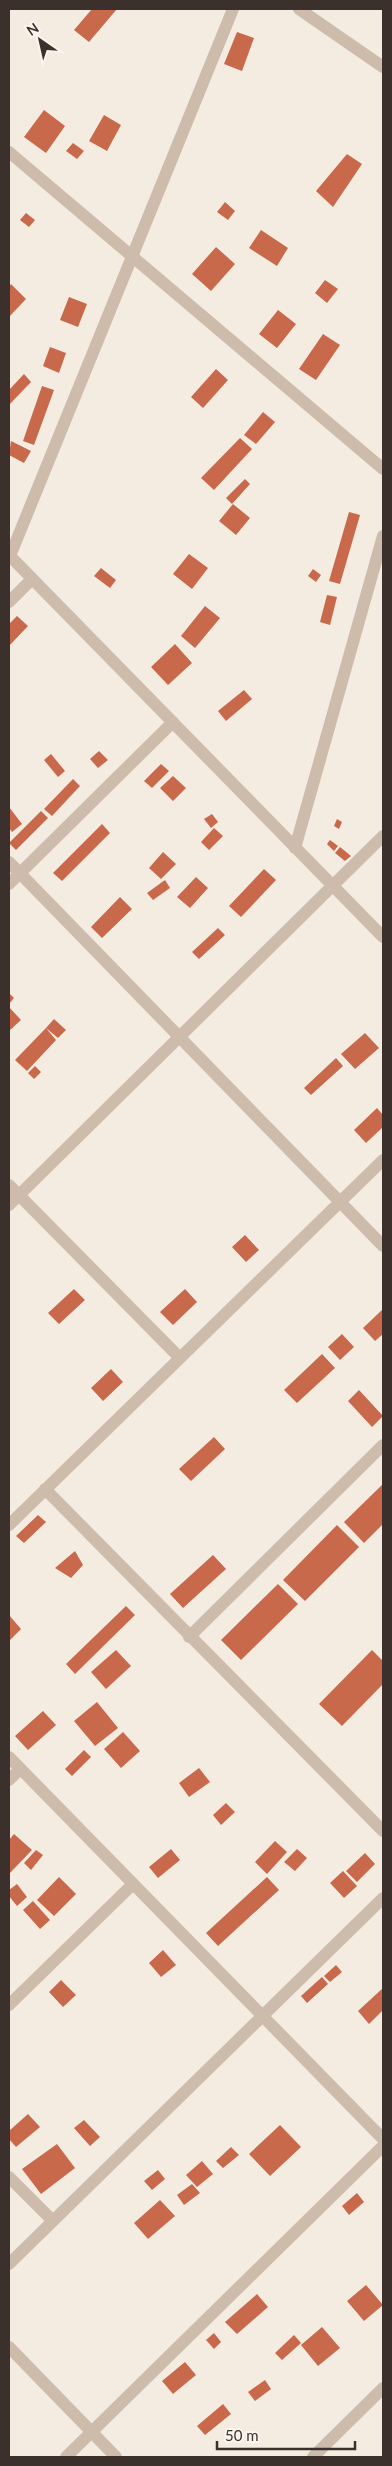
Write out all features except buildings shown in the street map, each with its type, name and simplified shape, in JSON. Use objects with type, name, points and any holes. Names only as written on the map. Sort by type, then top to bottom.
[{"type":"street","points":[[233,9],[9,555],[383,937]]},
{"type":"street","points":[[299,9],[383,67]]},
{"type":"street","points":[[9,152],[383,470]]},
{"type":"street","points":[[295,848],[383,536]]},
{"type":"street","points":[[9,602],[32,579]]},
{"type":"street","points":[[9,884],[173,722]]},
{"type":"street","points":[[9,1206],[383,836]]},
{"type":"street","points":[[9,862],[383,1246]]},
{"type":"street","points":[[9,1525],[383,1160]]},
{"type":"street","points":[[9,1185],[180,1358]]},
{"type":"street","points":[[189,1638],[383,1445]]},
{"type":"street","points":[[45,1490],[189,1638],[383,1831]]},
{"type":"street","points":[[9,1757],[383,2139]]},
{"type":"street","points":[[9,1780],[20,1769]]},
{"type":"street","points":[[9,2006],[133,1884]]},
{"type":"street","points":[[9,2264],[383,1898]]},
{"type":"street","points":[[66,2457],[383,2146]]},
{"type":"street","points":[[9,2177],[53,2221]]},
{"type":"street","points":[[9,2347],[116,2457]]},
{"type":"street","points":[[313,2457],[383,2388]]}]
